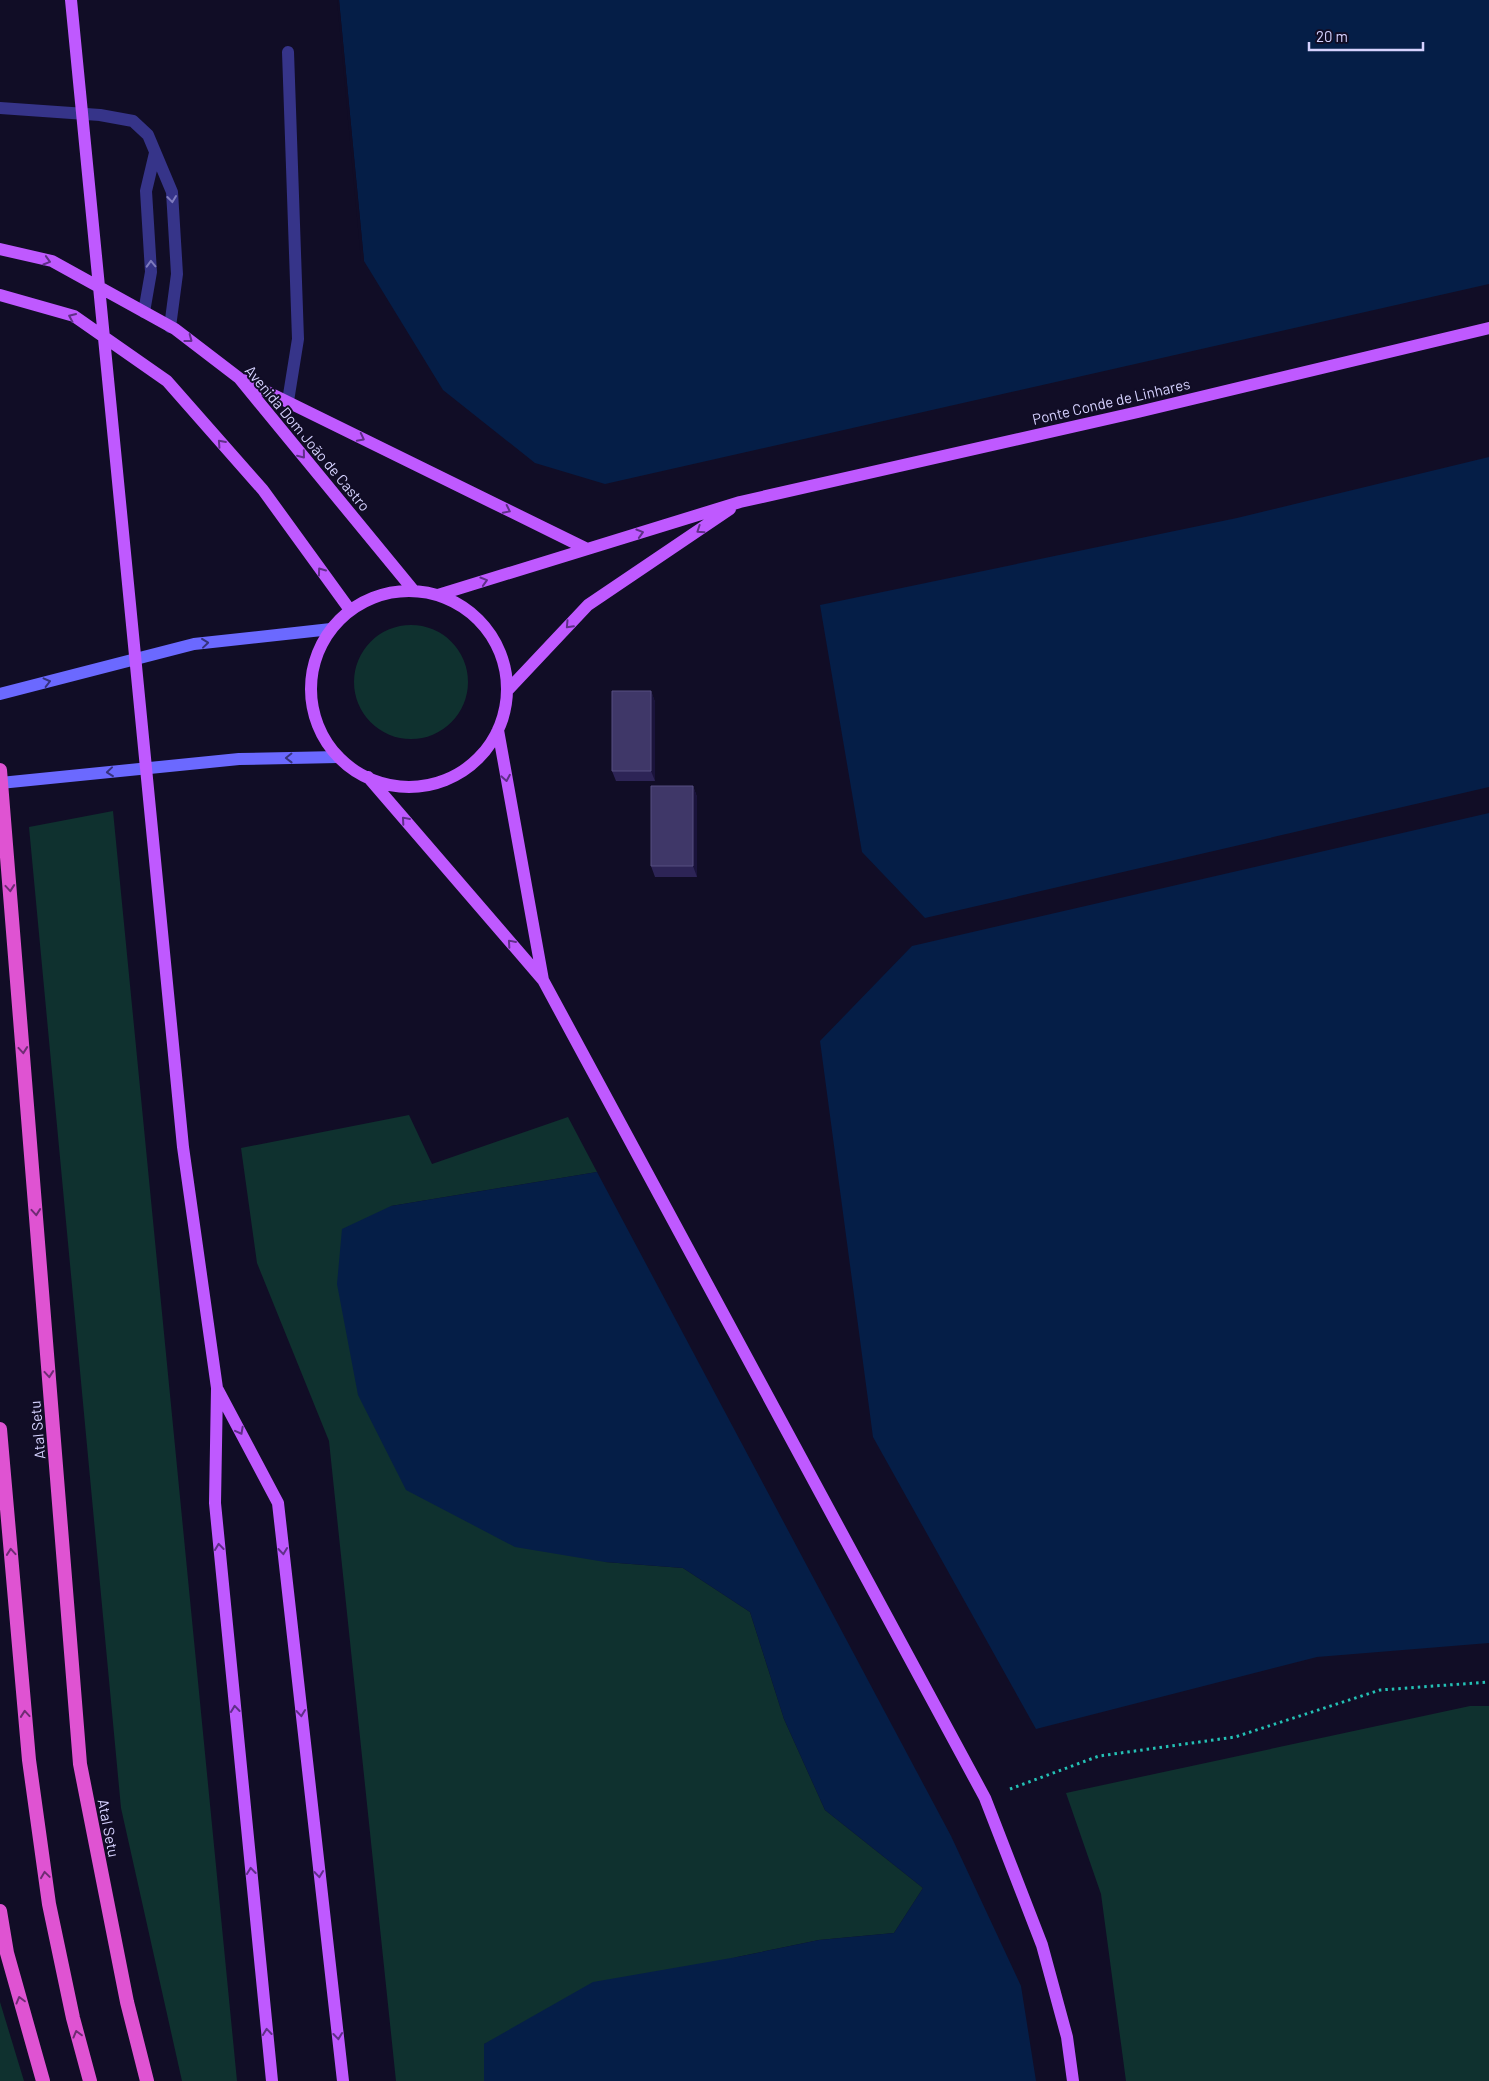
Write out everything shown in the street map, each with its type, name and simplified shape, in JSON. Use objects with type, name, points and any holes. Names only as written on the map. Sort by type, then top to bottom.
[{"type":"highway","name":"Atal Setu","points":[[0,770],[80,1764],[127,2002],[147,2081]]},
{"type":"highway","points":[[0,1429],[29,1760],[49,1904],[73,2018],[90,2081]]},
{"type":"highway","points":[[0,1911],[7,1953],[42,2081]]},
{"type":"main road","points":[[71,0],[183,1147],[217,1388],[215,1503],[272,2081]]},
{"type":"main road","name":"Avenida Dom João de Castro","points":[[0,249],[52,261],[170,327],[239,378],[414,591]]},
{"type":"main road","points":[[0,295],[74,316],[167,381],[263,490],[350,610]]},
{"type":"main road","name":"Ponte Conde de Linhares","points":[[438,595],[740,502],[1138,412],[1489,328]]},
{"type":"main road","points":[[239,378],[587,549]]},
{"type":"main road","points":[[507,692],[588,606],[740,502]]},
{"type":"main road","points":[[414,591],[438,595],[461,606],[480,622],[496,642],[504,666],[507,692],[504,712],[498,730],[484,752],[465,769],[443,781],[418,786],[392,785],[368,778],[352,769],[338,757],[318,726],[312,708],[311,681],[317,654],[331,629],[350,610],[369,599],[391,592],[414,591]]},
{"type":"main road","points":[[0,694],[194,644],[331,629]]},
{"type":"main road","points":[[498,730],[543,980]]},
{"type":"main road","points":[[0,783],[239,759],[338,757]]},
{"type":"main road","points":[[368,778],[543,980],[985,1798],[1042,1945],[1067,2037],[1073,2081]]},
{"type":"main road","points":[[217,1388],[278,1503],[343,2081]]},
{"type":"lane","points":[[288,52],[298,339],[288,401]]},
{"type":"lane","points":[[0,108],[100,115],[133,121],[148,135],[172,192],[177,274],[170,327]]},
{"type":"lane","points":[[144,312],[151,272],[146,191],[155,153]]},
{"type":"path","points":[[985,1798],[1099,1756],[1235,1737],[1380,1690],[1489,1682]]},
{"type":"green space","points":[[411,625],[433,629],[452,641],[464,660],[468,682],[464,704],[452,723],[433,735],[411,739],[389,735],[370,723],[358,704],[354,682],[358,660],[370,641],[389,629]]},
{"type":"green space","points":[[113,811],[237,2081],[182,2081],[121,1808],[29,827]]},
{"type":"green space","points":[[409,1115],[432,1164],[568,1117],[597,1172],[391,1206],[605,1562],[683,1568],[750,1612],[784,1719],[825,1810],[923,1888],[894,1933],[819,1940],[737,1957],[484,2044],[484,2081],[396,2081],[329,1441],[257,1263],[241,1148]]},
{"type":"green space","points":[[1470,1706],[1489,1706],[1489,2081],[1126,2081],[1101,1894],[1066,1793]]},
{"type":"green space","points":[[0,2002],[24,2081],[0,2081]]},
{"type":"water","points":[[339,0],[1489,0],[1489,284],[605,484],[535,463],[443,390],[364,261]]},
{"type":"water","points":[[1489,457],[1489,787],[925,918],[862,852],[820,605],[1237,518]]},
{"type":"water","points":[[1489,813],[1489,1643],[1317,1657],[1036,1729],[873,1437],[820,1041],[912,946]]},
{"type":"water","points":[[597,1172],[951,1836],[1021,1986],[1036,2081],[484,2081],[484,2044],[593,1982],[737,1957],[819,1940],[894,1933],[923,1888],[825,1810],[784,1719],[750,1612],[683,1568],[605,1562],[515,1547],[406,1490],[358,1395],[337,1284],[342,1229],[391,1206]]},
{"type":"pier","points":[[337,0],[339,0],[364,261],[361,261]]},
{"type":"building","points":[[612,691],[651,691],[651,771],[612,771]]},
{"type":"building","points":[[651,786],[693,786],[693,866],[651,866]]}]
